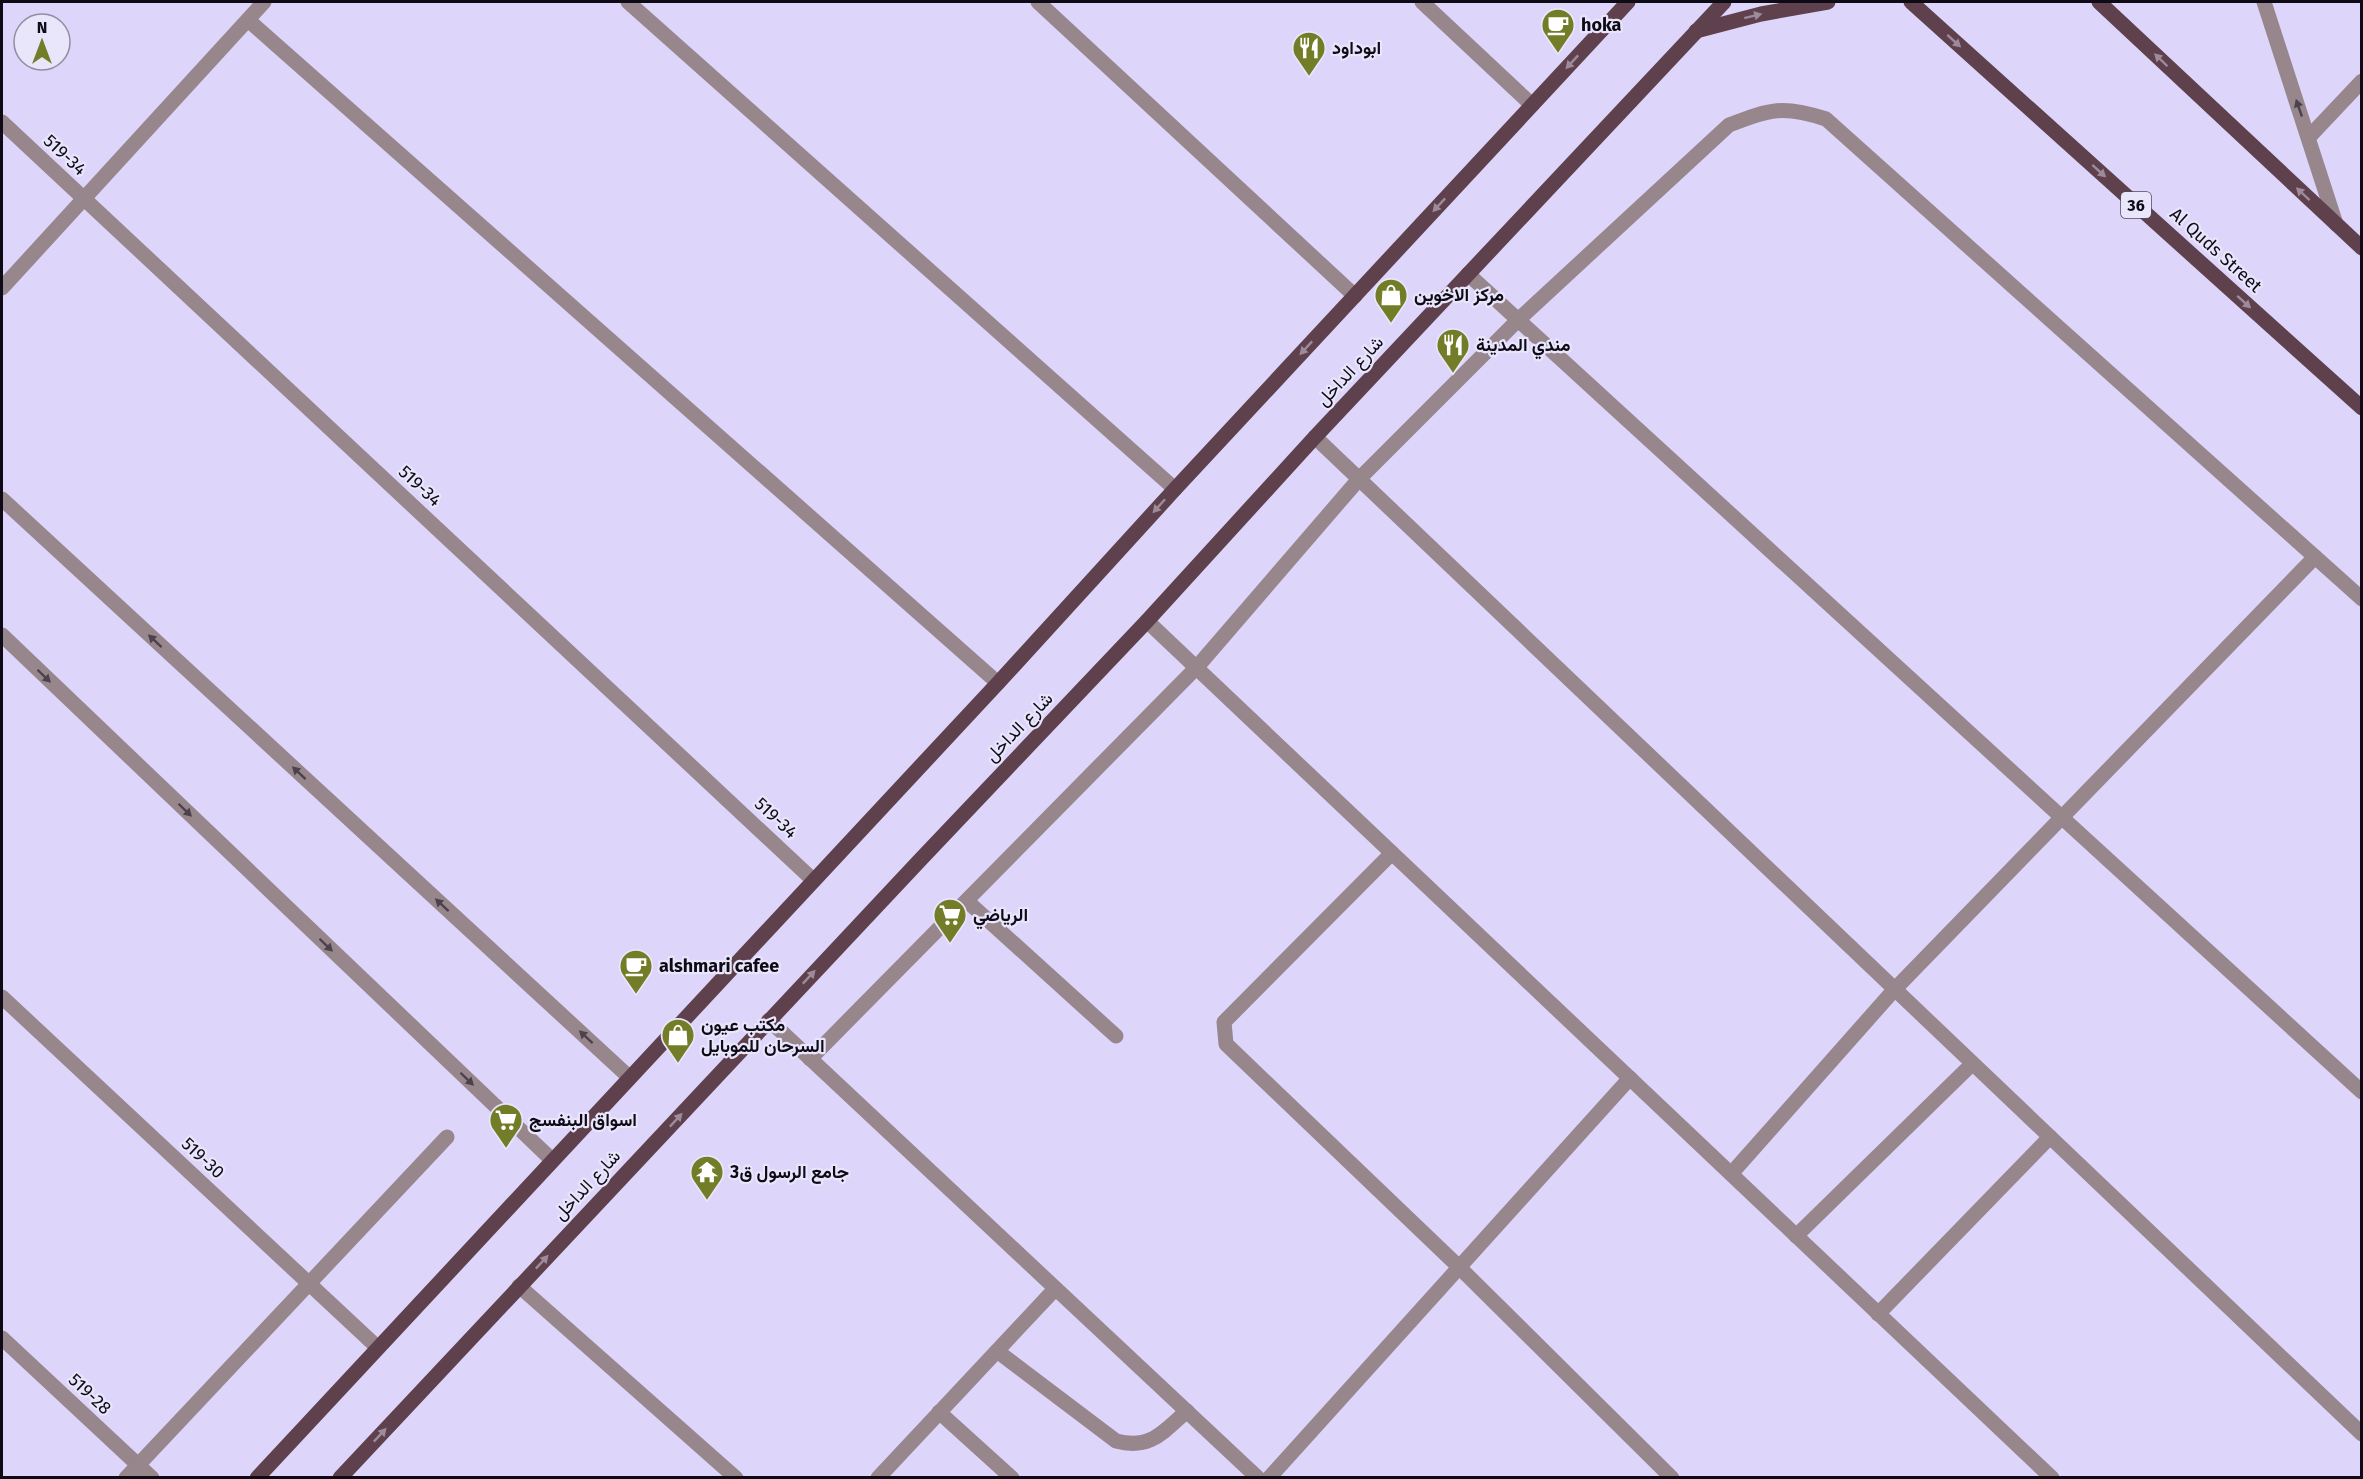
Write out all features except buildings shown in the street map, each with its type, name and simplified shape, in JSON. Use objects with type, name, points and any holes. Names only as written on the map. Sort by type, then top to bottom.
[{"type":"main road","points":[[257,1478],[812,879],[998,683],[1627,2]]},
{"type":"main road","name":"شارع الداخل","points":[[340,1478],[1147,621],[1315,437],[1724,2]]},
{"type":"main road","points":[[1696,31],[1761,14],[1828,2]]},
{"type":"main road","name":"Al Quds Street","points":[[1911,2],[2361,408]]},
{"type":"main road","points":[[2099,2],[2361,248]]},
{"type":"street","points":[[2,288],[264,2]]},
{"type":"street","points":[[628,2],[1175,489]]},
{"type":"street","points":[[1038,2],[1355,296]]},
{"type":"street","points":[[1422,2],[1532,105]]},
{"type":"street","points":[[2264,2],[2336,224]]},
{"type":"street","points":[[248,20],[998,683]]},
{"type":"street","points":[[2309,137],[2361,81]]},
{"type":"street","points":[[810,1059],[968,902],[1197,667],[1359,479],[1518,320],[1729,125],[1764,111],[1796,110],[1826,119],[2361,599]]},
{"type":"street","name":"519-34","points":[[2,122],[812,879]]},
{"type":"street","points":[[1468,274],[2361,1092]]},
{"type":"street","points":[[1315,437],[2361,1434]]},
{"type":"street","points":[[2,499],[629,1077]]},
{"type":"street","points":[[1731,1174],[1894,990],[2315,557]]},
{"type":"street","points":[[1147,621],[2052,1478]]},
{"type":"street","points":[[2,635],[552,1160]]},
{"type":"street","points":[[1392,853],[1224,1022],[1226,1044],[1459,1267],[1672,1478]]},
{"type":"street","points":[[968,902],[1116,1036]]},
{"type":"street","name":"519-30","points":[[2,997],[377,1347]]},
{"type":"street","points":[[769,1020],[1258,1478]]},
{"type":"street","points":[[1796,1236],[1972,1064]]},
{"type":"street","points":[[1269,1478],[1630,1078]]},
{"type":"street","points":[[126,1478],[447,1137]]},
{"type":"street","points":[[1878,1314],[2050,1137]]},
{"type":"street","points":[[519,1286],[736,1478]]},
{"type":"street","points":[[878,1478],[1055,1289]]},
{"type":"street","name":"519-28","points":[[2,1338],[152,1478]]},
{"type":"street","points":[[997,1351],[1116,1441],[1132,1445],[1149,1442],[1187,1412]]},
{"type":"street","points":[[939,1412],[1012,1478]]},
{"type":"place","name":"hoka","points":[[1558,54]]},
{"type":"place","name":"ابوداود","points":[[1309,77]]},
{"type":"place","name":"مركز الاخوين","points":[[1391,324]]},
{"type":"place","name":"مندي المدينة","points":[[1453,374]]},
{"type":"place","name":"الرياضي","points":[[950,944]]},
{"type":"place","name":"alshmari cafee","points":[[636,995]]},
{"type":"place","name":"مكتب عيون السرحان للموبايل","points":[[678,1064]]},
{"type":"place","name":"اسواق البنفسج","points":[[506,1149]]},
{"type":"place","name":"جامع الرسول ق3","points":[[707,1201]]}]
